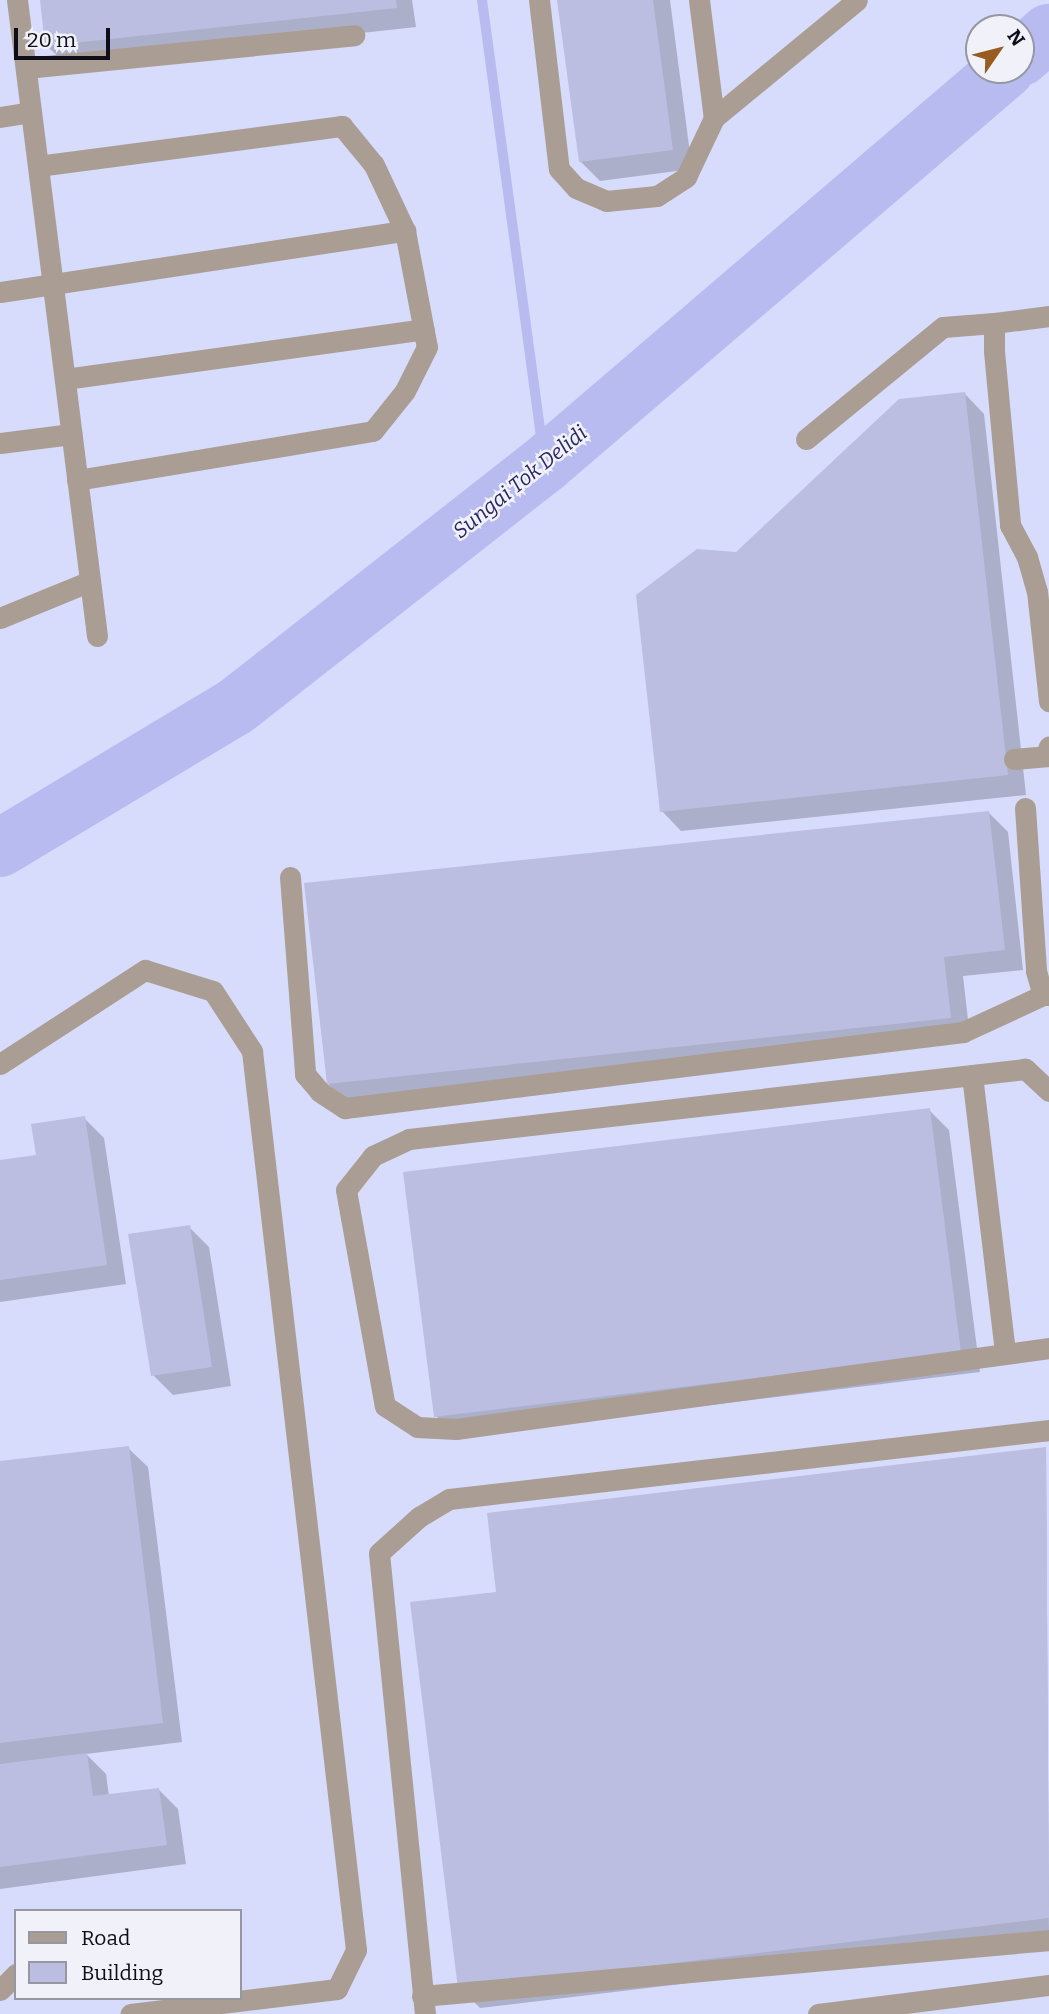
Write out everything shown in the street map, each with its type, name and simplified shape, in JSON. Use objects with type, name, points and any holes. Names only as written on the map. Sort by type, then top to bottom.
[{"type":"street","points":[[17,0],[97,636]]},
{"type":"street","points":[[539,0],[559,169],[576,188],[606,201],[657,196],[686,177],[714,118],[857,0]]},
{"type":"street","points":[[699,0],[714,118]]},
{"type":"street","points":[[26,68],[354,35]]},
{"type":"street","points":[[0,117],[31,112]]},
{"type":"street","points":[[38,166],[342,126],[374,165],[405,231],[427,347],[405,391],[373,431],[77,480]]},
{"type":"street","points":[[0,292],[405,231]]},
{"type":"street","points":[[806,439],[943,327],[1049,316]]},
{"type":"street","points":[[995,323],[996,397],[1010,525],[1027,557],[1037,591],[1049,701]]},
{"type":"street","points":[[65,379],[424,329]]},
{"type":"street","points":[[0,443],[71,434]]},
{"type":"street","points":[[0,618],[90,581]]},
{"type":"street","points":[[1014,759],[1046,756],[1049,746]]},
{"type":"street","points":[[290,877],[305,1074],[320,1092],[345,1108],[963,1032],[1046,995],[1036,971],[1025,808]]},
{"type":"street","points":[[0,1063],[145,970],[213,991],[253,1051],[356,1950],[337,1989],[242,1998]]},
{"type":"street","points":[[1049,1091],[1024,1069],[409,1139],[373,1156],[346,1189],[385,1406],[417,1427],[456,1429],[1049,1348]]},
{"type":"street","points":[[972,1075],[1005,1352]]},
{"type":"street","points":[[1049,1430],[449,1499],[418,1517],[379,1553],[424,2005],[1049,1940]]},
{"type":"street","points":[[0,1990],[14,1976]]},
{"type":"street","points":[[818,2014],[1049,1985]]},
{"type":"street","points":[[137,2008],[221,2000]]},
{"type":"shaded area","points":[[0,0],[1049,0],[1049,2014],[0,2014]]},
{"type":"building","points":[[40,0],[396,0],[397,8],[45,46]]},
{"type":"building","points":[[557,0],[653,0],[673,150],[579,162]]},
{"type":"building","points":[[965,392],[1008,775],[660,812],[636,595],[697,549],[736,552],[899,399]]},
{"type":"building","points":[[989,811],[1005,950],[944,957],[951,1018],[327,1084],[304,883]]},
{"type":"building","points":[[930,1108],[961,1353],[434,1417],[403,1172]]},
{"type":"building","points":[[85,1116],[107,1265],[0,1280],[0,1160],[36,1155],[31,1124]]},
{"type":"building","points":[[190,1225],[212,1367],[151,1376],[128,1234]]},
{"type":"building","points":[[129,1446],[163,1723],[0,1743],[0,1461]]},
{"type":"building","points":[[1046,1447],[1049,1918],[458,1989],[410,1602],[496,1592],[487,1513]]},
{"type":"building","points":[[87,1753],[93,1796],[159,1788],[167,1845],[0,1867],[0,1764]]},
{"type":"waterway","points":[[482,0],[545,464]]},
{"type":"waterway","name":"Sungai Tok Delidi","points":[[1035,45],[1049,33]]},
{"type":"waterway","name":"Sungai Tok Delidi","points":[[0,848],[235,707],[545,464],[989,84]]}]
